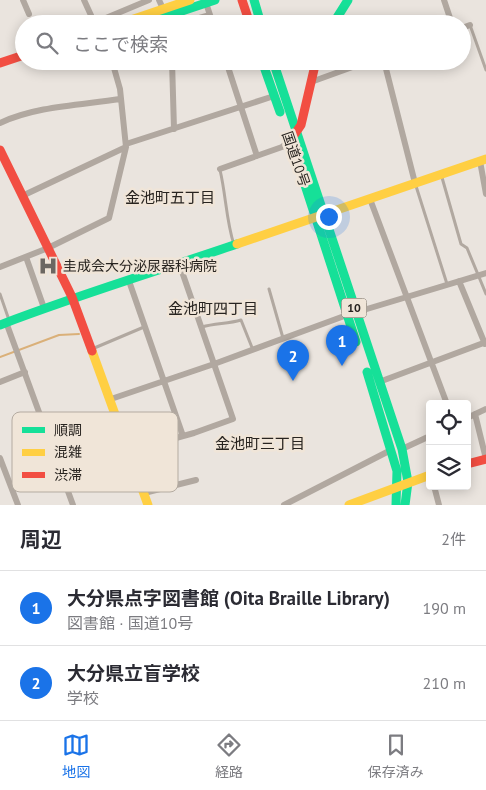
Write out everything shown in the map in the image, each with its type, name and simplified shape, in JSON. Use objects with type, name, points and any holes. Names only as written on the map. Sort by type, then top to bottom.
[{"type":"main road","points":[[170,15],[190,0]]},
{"type":"main road","points":[[173,15],[215,0]]},
{"type":"main road","points":[[242,0],[247,15]]},
{"type":"main road","points":[[254,0],[258,15]]},
{"type":"main road","points":[[339,15],[348,0]]},
{"type":"main road","points":[[0,63],[15,58]]},
{"type":"main road","points":[[0,69],[15,64]]},
{"type":"main road","name":"国道10号","points":[[265,70],[274,96],[293,138]]},
{"type":"main road","name":"国道10号","points":[[274,70],[293,138],[321,217],[351,314],[408,482]]},
{"type":"main road","points":[[293,138],[301,125],[314,70]]},
{"type":"main road","points":[[0,150],[72,297],[115,412]]},
{"type":"main road","points":[[5,323],[72,297],[129,281],[321,217],[483,160]]},
{"type":"main road","name":"国道10号","points":[[351,314],[379,382],[397,449],[398,486]]},
{"type":"main road","points":[[471,463],[486,459]]},
{"type":"main road","points":[[349,505],[426,476]]},
{"type":"main road","name":"10","points":[[405,505],[408,482]]},
{"type":"main road","name":"10","points":[[396,505],[398,486]]},
{"type":"main road","points":[[144,493],[148,505]]},
{"type":"street","points":[[23,0],[29,14]]},
{"type":"street","points":[[84,0],[91,15]]},
{"type":"street","points":[[114,15],[149,0]]},
{"type":"street","points":[[159,0],[166,15]]},
{"type":"street","points":[[444,0],[449,15]]},
{"type":"street","points":[[207,6],[210,15]]},
{"type":"street","points":[[0,267],[48,248],[109,218],[126,145],[120,89],[115,70]]},
{"type":"street","points":[[172,70],[174,129]]},
{"type":"street","points":[[229,70],[257,156]]},
{"type":"street","points":[[311,82],[344,70]]},
{"type":"street","points":[[386,70],[415,183]]},
{"type":"street","points":[[22,196],[126,145],[274,96]]},
{"type":"street","points":[[0,123],[12,117],[51,109],[120,100]]},
{"type":"street","points":[[220,170],[257,156],[293,138]]},
{"type":"street","points":[[483,160],[486,194]]},
{"type":"street","points":[[370,199],[445,400]]},
{"type":"street","points":[[26,257],[44,308]]},
{"type":"street","points":[[178,437],[233,419],[179,263]]},
{"type":"street","points":[[111,399],[165,382],[351,314],[486,272]]},
{"type":"street","points":[[129,281],[175,412]]},
{"type":"street","points":[[379,382],[485,344],[459,281]]},
{"type":"street","points":[[5,323],[39,412]]},
{"type":"street","points":[[0,382],[25,372]]},
{"type":"street","points":[[471,416],[486,409]]},
{"type":"street","points":[[475,414],[486,459]]},
{"type":"street","points":[[178,421],[183,436]]},
{"type":"street","points":[[284,505],[397,449],[426,438]]},
{"type":"street","points":[[0,458],[2,472],[18,505]]},
{"type":"street","points":[[178,484],[196,480]]},
{"type":"street","points":[[435,490],[439,505]]},
{"type":"street","points":[[68,492],[73,505]]},
{"type":"street","points":[[144,493],[148,492]]},
{"type":"lane","points":[[471,28],[486,70]]},
{"type":"lane","points":[[220,170],[224,188],[226,214],[234,245]]},
{"type":"lane","points":[[441,174],[461,244],[466,248],[486,294]]},
{"type":"lane","points":[[415,183],[448,284]]},
{"type":"lane","points":[[269,289],[283,339]]},
{"type":"lane","points":[[0,294],[5,323]]},
{"type":"lane","points":[[201,328],[214,323],[229,324],[241,320],[252,350]]},
{"type":"lane","points":[[92,349],[145,326]]},
{"type":"waterway","points":[[0,357],[59,335],[79,334]]},
{"type":"traffic: fast","points":[[170,15],[215,0]]},
{"type":"traffic: fast","points":[[254,0],[258,15]]},
{"type":"traffic: fast","points":[[339,15],[348,0]]},
{"type":"traffic: fast","points":[[265,70],[280,112]]},
{"type":"traffic: fast","points":[[276,70],[402,449],[408,482],[405,505]]},
{"type":"traffic: fast","points":[[305,185],[356,342]]},
{"type":"traffic: fast","points":[[0,325],[88,293],[237,244]]},
{"type":"traffic: fast","points":[[367,372],[397,471],[396,505]]},
{"type":"traffic: slow","points":[[146,15],[190,0]]},
{"type":"traffic: slow","points":[[237,244],[486,159]]},
{"type":"traffic: slow","points":[[92,351],[114,412]]},
{"type":"traffic: slow","points":[[349,505],[426,476]]},
{"type":"traffic: slow","points":[[143,492],[148,505]]},
{"type":"traffic: jam","points":[[242,0],[247,15]]},
{"type":"traffic: jam","points":[[0,63],[15,58]]},
{"type":"traffic: jam","points":[[290,141],[301,125],[314,70]]},
{"type":"traffic: jam","points":[[0,150],[72,297],[92,351]]},
{"type":"traffic: jam","points":[[471,463],[486,459]]},
{"type":"place","name":"圭成会大分泌尿器科病院","points":[[48,266]]},
{"type":"place","name":"大分県点字図書館 (Oita Braille Library)","points":[[342,366]]},
{"type":"place","name":"大分県立盲学校","points":[[293,381]]},
{"type":"district","name":"金池町五丁目","points":[[170,198]]},
{"type":"district","name":"金池町四丁目","points":[[213,309]]},
{"type":"district","name":"金池町三丁目","points":[[260,444]]}]
